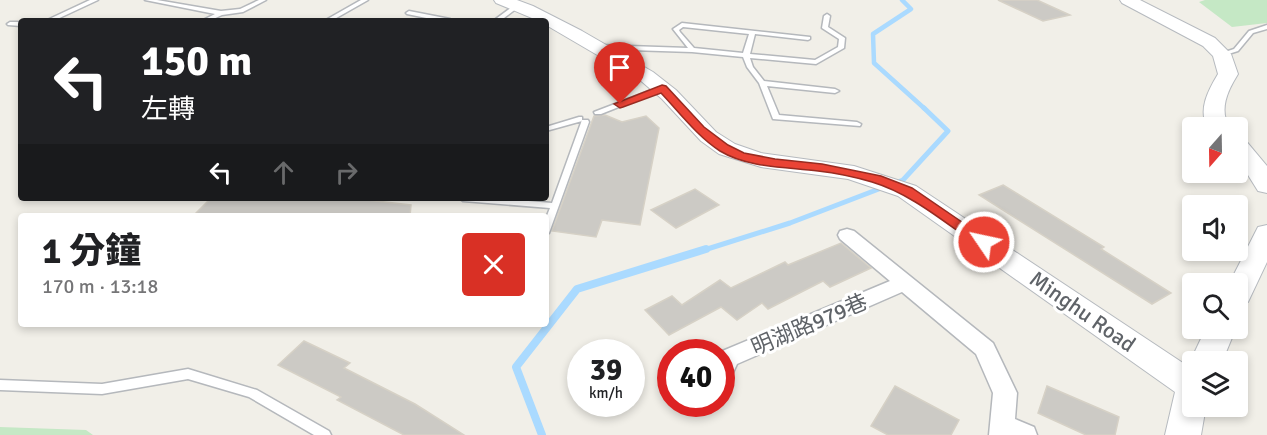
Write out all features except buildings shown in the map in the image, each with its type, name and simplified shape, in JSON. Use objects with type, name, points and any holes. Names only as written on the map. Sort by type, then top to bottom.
[{"type":"street","points":[[1128,0],[1209,42],[1222,54],[1228,74],[1215,96],[1216,117]]},
{"type":"street","name":"Minghu Road","points":[[510,3],[547,18]]},
{"type":"street","name":"Minghu Road","points":[[549,19],[636,67],[662,88],[700,129],[724,148],[740,155],[775,163],[822,167],[876,179],[907,191],[1182,379]]},
{"type":"street","points":[[1248,157],[1267,186]]},
{"type":"street","points":[[1248,273],[1267,232]]},
{"type":"street","name":"明湖路979巷","points":[[847,235],[985,349],[1005,393],[1001,430],[1025,435]]},
{"type":"street","name":"明湖路979巷","points":[[735,355],[904,283]]},
{"type":"street","points":[[1183,435],[1187,417]]},
{"type":"lane","points":[[55,18],[95,0]]},
{"type":"lane","points":[[148,0],[221,13],[241,11],[262,0]]},
{"type":"lane","points":[[332,18],[365,0]]},
{"type":"lane","points":[[498,18],[510,3]]},
{"type":"lane","points":[[210,18],[221,13]]},
{"type":"lane","points":[[409,13],[435,18]]},
{"type":"lane","points":[[599,47],[692,50],[816,62],[841,48],[842,38],[825,28],[827,15]]},
{"type":"lane","points":[[10,24],[18,24]]},
{"type":"lane","points":[[692,50],[687,40],[678,34],[676,28],[682,25],[808,38]]},
{"type":"lane","points":[[1222,54],[1236,50],[1251,32],[1267,27]]},
{"type":"lane","points":[[752,33],[746,55],[750,67],[762,83],[776,117],[857,124]]},
{"type":"lane","points":[[762,83],[835,91]]},
{"type":"lane","points":[[598,112],[662,88]]},
{"type":"lane","points":[[549,128],[582,121],[549,223]]},
{"type":"lane","points":[[498,201],[555,206]]},
{"type":"lane","points":[[0,385],[102,388],[188,374],[253,393],[325,435]]},
{"type":"green space","points":[[1205,0],[1267,0],[1267,23],[1232,27],[1199,2]]},
{"type":"green space","points":[[0,427],[86,430],[93,435],[0,435]]},
{"type":"waterway","points":[[902,0],[911,9],[873,34],[874,63],[925,109]]},
{"type":"waterway","points":[[893,184],[903,180],[948,131],[924,108]]},
{"type":"waterway","points":[[701,251],[790,223],[884,187]]},
{"type":"waterway","points":[[549,325],[577,289],[706,249]]},
{"type":"waterway","points":[[542,435],[516,367],[547,327]]},
{"type":"route","points":[[620,104],[662,88],[700,129],[724,148],[740,155],[775,163],[822,167],[862,174],[876,179],[907,191],[984,242]]}]
